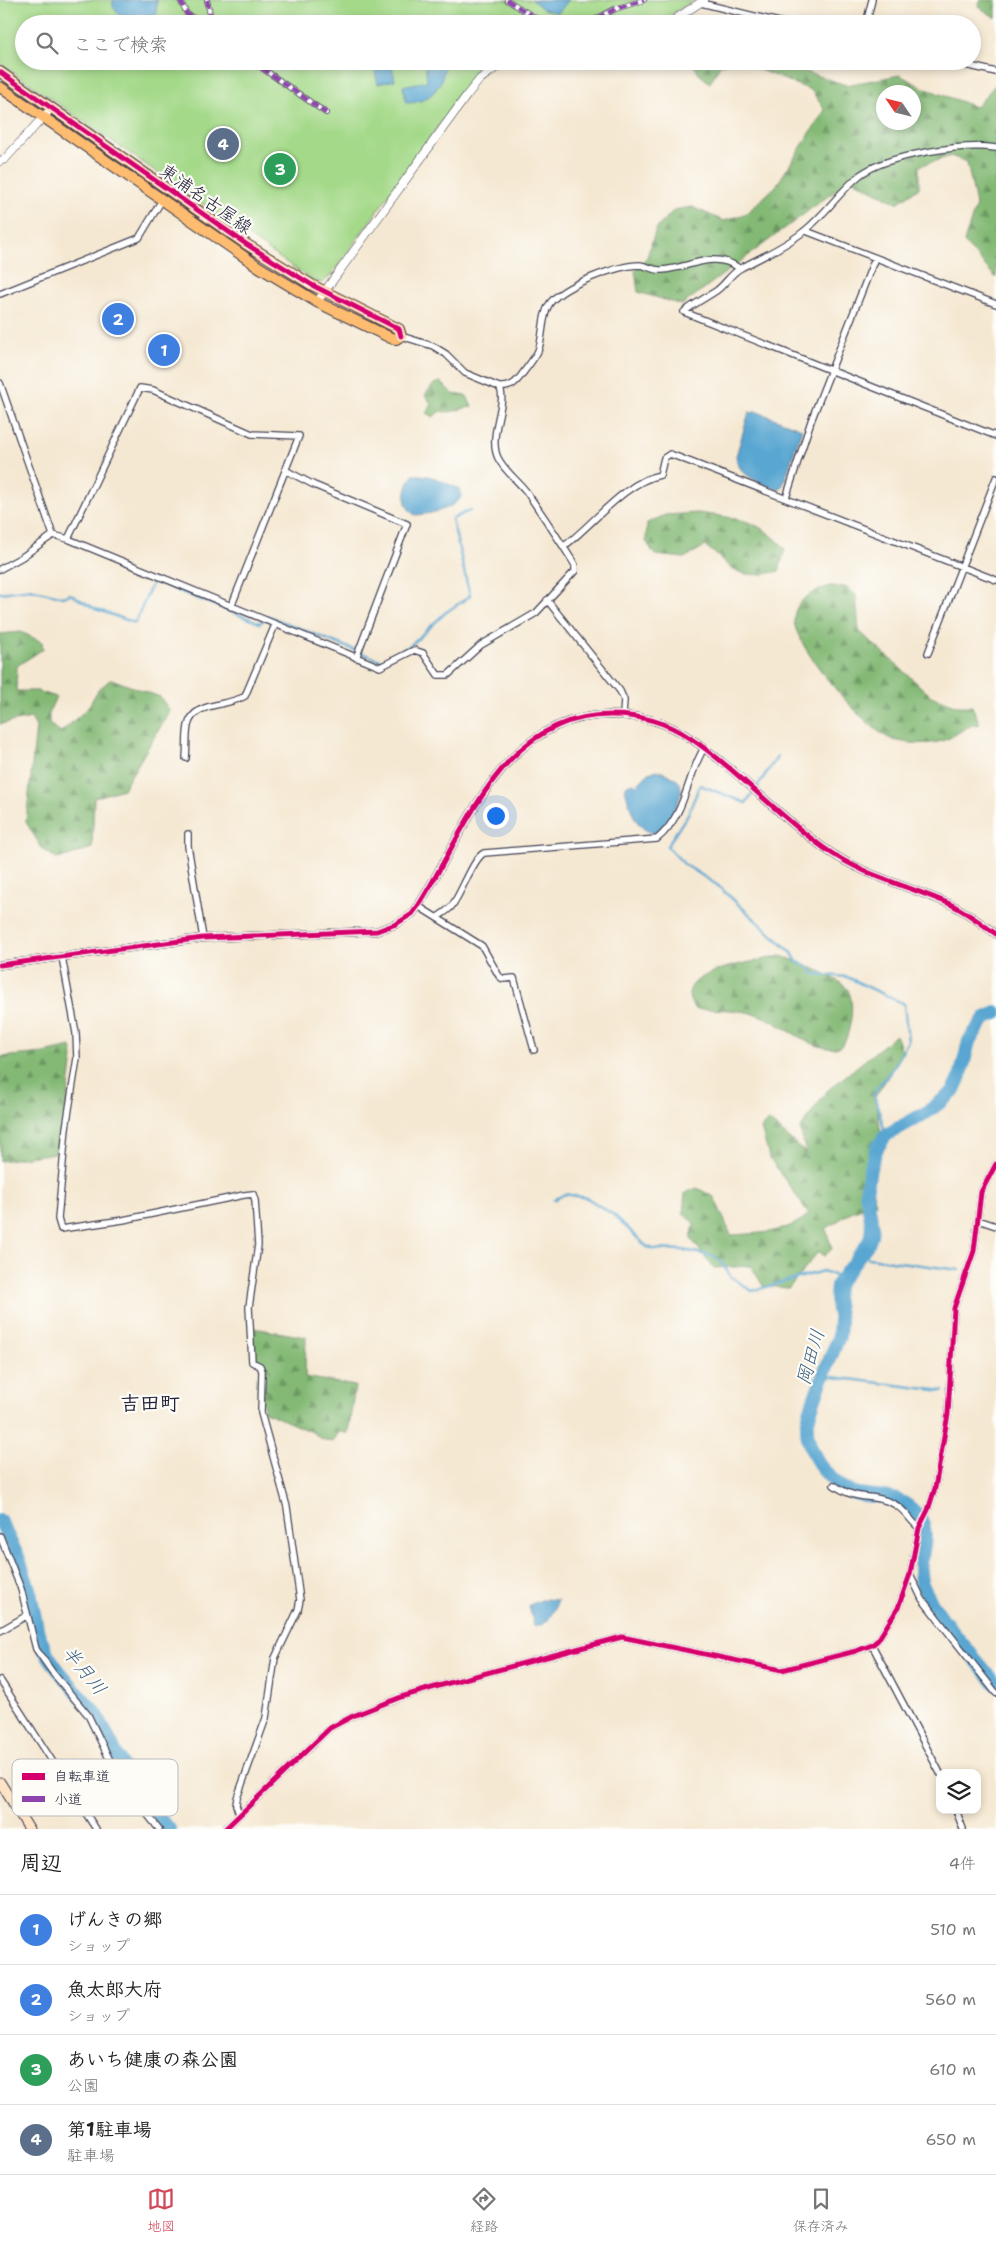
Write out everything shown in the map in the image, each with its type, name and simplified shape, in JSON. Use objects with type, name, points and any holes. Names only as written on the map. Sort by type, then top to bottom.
[{"type":"main road","name":"東浦名古屋線","points":[[0,72],[246,244],[325,292],[399,329],[401,336],[396,339],[391,338],[317,302],[259,268],[0,87]]},
{"type":"main road","points":[[0,1782],[12,1801]]},
{"type":"main road","points":[[21,1816],[29,1829]]},
{"type":"street","points":[[180,0],[188,15]]},
{"type":"street","points":[[207,0],[210,15]]},
{"type":"street","points":[[507,0],[531,15]]},
{"type":"street","points":[[604,15],[615,9],[644,0]]},
{"type":"street","points":[[868,15],[872,0]]},
{"type":"street","points":[[682,15],[703,2],[753,15]]},
{"type":"street","points":[[981,69],[996,72]]},
{"type":"street","points":[[265,70],[326,113]]},
{"type":"street","points":[[317,302],[467,95],[480,79],[492,70]]},
{"type":"street","points":[[0,161],[5,160],[51,108]]},
{"type":"street","points":[[996,148],[983,146],[936,150],[900,157],[862,174],[806,231],[769,256],[739,268],[716,291],[701,298],[684,312],[996,436]]},
{"type":"street","points":[[0,294],[139,238],[162,200]]},
{"type":"street","points":[[806,231],[996,304]]},
{"type":"street","points":[[786,498],[811,421],[875,258]]},
{"type":"street","points":[[401,336],[433,346],[446,354],[465,373],[499,387],[512,386],[538,351],[550,304],[585,280],[631,266],[643,265],[662,270],[708,260],[726,260],[739,268]]},
{"type":"street","points":[[0,383],[53,535]]},
{"type":"street","points":[[53,535],[380,667],[414,650],[418,651],[438,675],[443,677],[448,675],[481,645],[536,613],[575,571],[575,565],[528,494],[498,457],[496,422],[503,398],[499,387]]},
{"type":"street","points":[[68,540],[140,388],[153,390],[252,434],[300,436],[231,607]]},
{"type":"street","points":[[563,547],[584,532],[624,494],[638,484],[660,475],[664,458],[668,454],[996,580]]},
{"type":"street","points":[[285,470],[314,485],[407,524],[356,658]]},
{"type":"street","points":[[928,653],[996,478]]},
{"type":"street","points":[[0,569],[22,557],[53,535]]},
{"type":"street","points":[[547,600],[620,691],[624,700],[623,715]]},
{"type":"street","points":[[186,758],[190,720],[200,710],[234,702],[246,696],[275,625]]},
{"type":"street","points":[[0,965],[203,938],[377,931],[396,924],[412,914],[418,906],[488,785],[517,751],[549,730],[578,719],[604,715],[623,715],[669,726],[704,748],[826,850],[870,874],[953,906],[996,934]]},
{"type":"street","points":[[438,917],[451,907],[468,880],[477,859],[484,853],[657,839],[664,833],[683,804],[695,766],[704,748]]},
{"type":"street","points":[[188,834],[195,894],[203,938]]},
{"type":"street","points":[[418,906],[482,946],[499,976],[503,979],[514,978],[534,1050]]},
{"type":"street","points":[[62,957],[77,1044],[66,1128],[64,1169],[58,1220],[61,1229],[124,1220],[244,1195],[253,1194],[255,1200],[258,1245],[249,1307],[252,1362],[260,1366],[262,1371],[262,1413],[287,1507],[300,1600],[298,1610],[275,1658],[266,1718],[237,1798],[236,1805],[239,1814]]},
{"type":"street","points":[[225,1829],[304,1754],[318,1738],[344,1720],[401,1697],[533,1659],[622,1637],[782,1670],[872,1645],[878,1640],[892,1620],[910,1574],[919,1527],[935,1488],[946,1436],[954,1308],[974,1251],[981,1192],[996,1164]]},
{"type":"street","points":[[978,1220],[996,1226]]},
{"type":"street","points":[[834,1485],[856,1497],[890,1502],[908,1513],[919,1527]]},
{"type":"street","points":[[0,1536],[17,1575],[26,1616],[41,1657],[88,1715],[109,1759]]},
{"type":"street","points":[[910,1574],[922,1599],[996,1693]]},
{"type":"street","points":[[0,1631],[26,1616]]},
{"type":"street","points":[[872,1645],[938,1769]]},
{"type":"street","points":[[0,1680],[51,1759]]},
{"type":"street","points":[[957,1814],[963,1829]]},
{"type":"street","points":[[88,1816],[96,1829]]},
{"type":"street","points":[[149,1816],[159,1829]]},
{"type":"green space","points":[[0,0],[694,0],[670,15],[15,15],[15,70],[485,70],[464,90],[332,274],[323,283],[313,281],[0,63]]},
{"type":"green space","points":[[980,0],[996,0],[996,18],[979,7]]},
{"type":"green space","points":[[697,70],[717,70],[710,83]]},
{"type":"green space","points":[[760,70],[804,70],[846,85],[900,75],[918,85],[876,85],[876,130],[921,130],[921,87],[976,107],[996,84],[996,278],[964,242],[976,205],[967,162],[951,156],[919,166],[919,188],[897,203],[851,179],[682,305],[638,292],[635,271],[647,257],[656,229],[674,210],[692,207],[724,221],[747,213],[776,186],[825,110],[811,90]]},
{"type":"green space","points":[[441,382],[453,394],[467,396],[472,407],[440,411],[433,417],[426,413],[432,405],[425,395],[434,384]]},
{"type":"green space","points":[[698,513],[745,521],[764,530],[785,548],[779,571],[760,574],[742,573],[730,567],[705,546],[684,558],[655,555],[646,541],[647,523],[665,515]]},
{"type":"green space","points":[[830,586],[845,587],[856,595],[859,631],[931,696],[957,706],[972,706],[980,724],[969,727],[942,741],[918,744],[894,740],[882,734],[867,722],[818,667],[797,632],[794,619],[798,606],[812,593]]},
{"type":"green space","points":[[21,632],[42,642],[43,649],[17,666],[16,691],[38,691],[56,697],[49,712],[49,724],[61,732],[87,709],[98,690],[111,679],[160,697],[170,711],[123,789],[94,798],[92,848],[58,859],[43,850],[26,822],[36,727],[31,718],[0,724],[0,634]]},
{"type":"green space","points":[[780,956],[827,975],[844,985],[848,990],[852,1011],[848,1034],[842,1045],[831,1048],[822,1047],[758,1015],[731,1010],[695,1009],[689,996],[693,985],[703,977],[736,965]]},
{"type":"green space","points":[[896,1035],[903,1053],[875,1097],[881,1134],[866,1169],[876,1203],[851,1212],[826,1229],[832,1249],[824,1256],[818,1252],[789,1288],[763,1286],[751,1266],[714,1268],[691,1239],[694,1223],[683,1214],[685,1193],[697,1188],[714,1197],[731,1235],[762,1233],[782,1229],[800,1221],[809,1214],[769,1157],[761,1128],[769,1121],[806,1153],[800,1129],[827,1091]]},
{"type":"green space","points":[[71,1047],[73,1057],[62,1140],[55,1153],[0,1161],[0,1057],[44,1053]]},
{"type":"green space","points":[[253,1328],[306,1337],[305,1377],[355,1386],[348,1433],[339,1432],[333,1442],[321,1439],[314,1433],[265,1412],[262,1401],[265,1369],[254,1353]]},
{"type":"water","points":[[113,0],[157,0],[156,15],[119,15],[113,7]]},
{"type":"water","points":[[532,0],[569,0],[558,13],[543,9]]},
{"type":"water","points":[[375,70],[393,70],[395,80],[378,84]]},
{"type":"water","points":[[426,70],[444,70],[435,91],[422,100],[406,103],[403,86],[427,81]]},
{"type":"water","points":[[755,411],[802,429],[782,488],[778,490],[751,478],[741,469],[738,463],[736,456],[749,412],[754,413]]},
{"type":"water","points":[[413,475],[436,478],[458,488],[462,496],[447,508],[415,515],[410,511],[405,501],[406,490]]},
{"type":"water","points":[[657,770],[676,779],[681,789],[680,796],[669,818],[654,833],[647,831],[637,822],[625,789],[627,785],[633,783],[637,785],[649,773]]},
{"type":"water","points":[[544,1599],[558,1600],[547,1621],[534,1626],[529,1605]]},
{"type":"waterway","points":[[0,593],[30,589],[64,597],[70,594],[96,609],[135,623],[153,581],[260,623],[268,616],[382,661],[411,645],[445,613],[470,596],[452,519],[471,510]]},
{"type":"waterway","points":[[778,756],[746,803],[700,785],[688,814],[667,846],[684,864],[717,885],[792,953],[797,962],[807,966],[815,974],[847,977],[904,1004],[908,1041],[894,1067],[877,1088],[874,1095],[886,1135]]},
{"type":"waterway","name":"岡田川","points":[[996,1013],[985,1018],[969,1041],[961,1074],[953,1092],[929,1111],[886,1135],[877,1148],[870,1168],[866,1192],[872,1225],[871,1235],[869,1242],[837,1285],[836,1298],[840,1321],[839,1336],[815,1398],[807,1429],[807,1435],[816,1459],[827,1474],[837,1483],[845,1489],[858,1494],[891,1498],[899,1501],[906,1504],[919,1517],[925,1533],[920,1567],[922,1584],[945,1622],[996,1684]]},
{"type":"waterway","points":[[554,1200],[565,1194],[587,1198],[614,1215],[646,1246],[653,1249],[683,1250],[713,1256],[721,1261],[730,1276],[752,1291],[823,1271],[841,1278]]},
{"type":"waterway","points":[[862,1254],[869,1258],[959,1270]]},
{"type":"waterway","points":[[825,1376],[943,1391]]},
{"type":"waterway","name":"半月川","points":[[0,1521],[19,1559],[30,1592],[38,1633],[47,1654],[97,1715],[119,1759]]},
{"type":"waterway","name":"半月川","points":[[158,1816],[169,1829]]},
{"type":"marked path","points":[[180,0],[188,15]]},
{"type":"marked path","points":[[207,0],[210,15]]},
{"type":"marked path","points":[[507,0],[531,15]]},
{"type":"marked path","points":[[604,15],[615,9],[644,0]]},
{"type":"marked path","points":[[265,70],[326,113]]},
{"type":"cycle path","points":[[0,72],[246,244],[312,285],[399,329],[401,336]]},
{"type":"cycle path","points":[[0,965],[203,938],[377,931],[396,924],[412,914],[418,906],[472,812],[492,782],[515,755],[542,734],[573,720],[611,715],[632,716],[652,720],[681,732],[725,764],[790,821],[839,858],[870,873],[952,905],[996,934]]},
{"type":"cycle path","points":[[225,1829],[330,1728],[353,1716],[401,1697],[449,1683],[622,1637],[782,1670],[856,1651],[872,1645],[878,1640],[898,1608],[910,1574],[919,1528],[928,1510],[935,1488],[948,1414],[954,1308],[974,1251],[981,1192],[996,1164]]},
{"type":"place","name":"第1駐車場","points":[[223,144]]},
{"type":"place","name":"あいち健康の森公園","points":[[280,169]]},
{"type":"place","name":"魚太郎大府","points":[[118,319]]},
{"type":"place","name":"げんきの郷","points":[[164,350]]},
{"type":"district","name":"吉田町","points":[[150,1403]]}]
